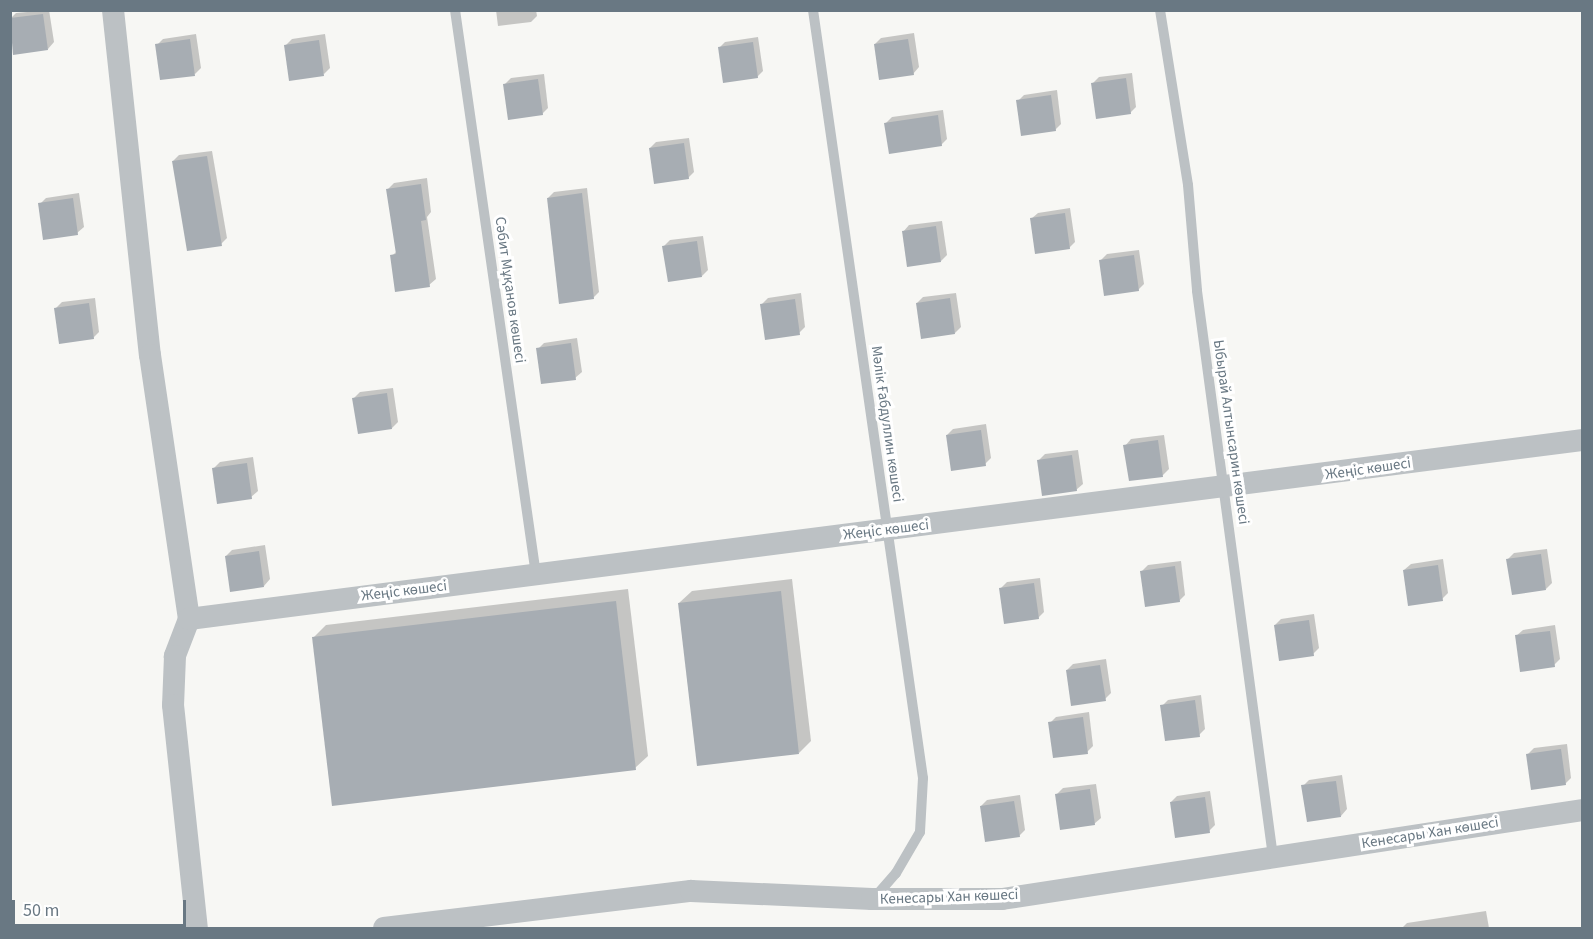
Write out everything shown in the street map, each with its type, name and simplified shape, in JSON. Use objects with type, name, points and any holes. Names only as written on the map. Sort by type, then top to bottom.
[{"type":"street","points":[[113,10],[150,355],[189,619],[175,656],[173,705],[197,928]]},
{"type":"street","name":"Жеңіс көшесі","points":[[189,619],[1224,488],[1582,440]]},
{"type":"street","name":"Кенесары Хан көшесі","points":[[384,928],[691,891],[872,899],[1002,899],[1582,810]]},
{"type":"lane","name":"Сәбит Мұқанов көшесі","points":[[455,10],[536,575]]},
{"type":"lane","name":"Мәлік Ғабдуллин көшесі","points":[[813,10],[923,778],[920,832],[896,873],[872,899]]},
{"type":"lane","name":"Ыбырай Алтынсарин көшесі","points":[[1160,10],[1188,185],[1197,291],[1273,857]]},
{"type":"building","points":[[43,14],[48,50],[13,55],[10,18]]},
{"type":"building","points":[[190,39],[195,76],[160,80],[155,44]]},
{"type":"building","points":[[908,39],[914,75],[879,80],[874,44]]},
{"type":"building","points":[[319,40],[324,76],[289,81],[284,45]]},
{"type":"building","points":[[753,42],[758,78],[723,83],[718,47]]},
{"type":"building","points":[[1126,78],[1131,114],[1096,119],[1091,83]]},
{"type":"building","points":[[538,79],[543,115],[508,120],[503,84]]},
{"type":"building","points":[[1051,95],[1056,131],[1021,136],[1016,100]]},
{"type":"building","points":[[938,115],[942,146],[889,154],[884,123]]},
{"type":"building","points":[[684,143],[689,179],[654,184],[649,148]]},
{"type":"building","points":[[207,156],[222,246],[187,251],[172,161]]},
{"type":"building","points":[[421,184],[426,220],[421,221],[430,287],[395,292],[390,255],[396,254],[386,189]]},
{"type":"building","points":[[582,193],[594,299],[559,304],[547,198]]},
{"type":"building","points":[[73,198],[78,235],[43,240],[38,203]]},
{"type":"building","points":[[1065,213],[1070,249],[1035,254],[1030,218]]},
{"type":"building","points":[[936,226],[941,262],[907,267],[902,231]]},
{"type":"building","points":[[697,241],[702,277],[668,282],[662,246]]},
{"type":"building","points":[[1134,255],[1139,291],[1104,296],[1099,260]]},
{"type":"building","points":[[950,298],[955,334],[921,339],[916,303]]},
{"type":"building","points":[[795,299],[800,335],[765,340],[760,304]]},
{"type":"building","points":[[89,303],[94,339],[59,344],[54,308]]},
{"type":"building","points":[[571,343],[576,380],[541,384],[536,348]]},
{"type":"building","points":[[387,393],[392,429],[358,434],[352,398]]},
{"type":"building","points":[[981,430],[986,466],[951,471],[946,435]]},
{"type":"building","points":[[1158,440],[1163,477],[1129,481],[1123,445]]},
{"type":"building","points":[[1072,455],[1077,491],[1042,496],[1037,460]]},
{"type":"building","points":[[247,463],[252,499],[217,504],[212,468]]},
{"type":"building","points":[[259,551],[264,587],[230,592],[225,556]]},
{"type":"building","points":[[1541,554],[1546,590],[1512,595],[1506,559]]},
{"type":"building","points":[[1438,565],[1443,601],[1408,606],[1403,570]]},
{"type":"building","points":[[1175,566],[1180,602],[1145,607],[1140,571]]},
{"type":"building","points":[[1034,583],[1039,619],[1004,624],[999,588]]},
{"type":"building","points":[[781,591],[799,754],[697,766],[678,603]]},
{"type":"building","points":[[616,601],[636,770],[332,806],[312,637]]},
{"type":"building","points":[[1309,620],[1314,656],[1279,661],[1274,625]]},
{"type":"building","points":[[1550,631],[1555,667],[1520,672],[1515,635]]},
{"type":"building","points":[[1100,665],[1106,701],[1071,706],[1066,670]]},
{"type":"building","points":[[1195,700],[1200,737],[1165,741],[1160,705]]},
{"type":"building","points":[[1083,717],[1088,754],[1053,758],[1048,722]]},
{"type":"building","points":[[1561,749],[1566,785],[1531,790],[1526,754]]},
{"type":"building","points":[[1336,781],[1341,817],[1307,822],[1301,785]]},
{"type":"building","points":[[1090,789],[1095,825],[1060,830],[1055,794]]},
{"type":"building","points":[[1205,797],[1210,833],[1175,838],[1170,802]]},
{"type":"building","points":[[1014,801],[1020,837],[985,842],[980,806]]}]
